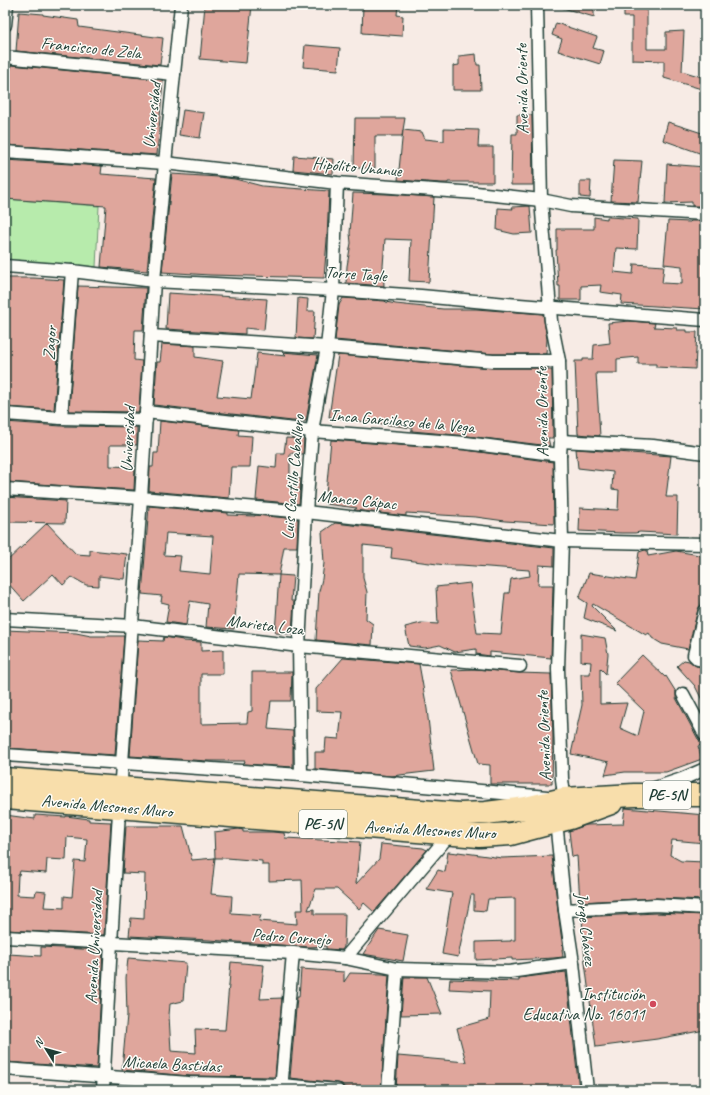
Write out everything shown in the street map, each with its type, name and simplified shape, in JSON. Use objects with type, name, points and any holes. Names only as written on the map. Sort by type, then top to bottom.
[{"type":"highway","name":"PE-5N","points":[[5,779],[120,797],[460,814],[486,813],[526,808],[563,812],[634,795],[702,795]]},
{"type":"highway","name":"Avenida Mesones Muro","points":[[5,798],[120,797],[479,836],[511,834],[563,812]]},
{"type":"street","points":[[5,25],[7,5]]},
{"type":"street","name":"Universidad","points":[[120,797],[141,498],[154,281],[181,5]]},
{"type":"street","name":"Avenida Oriente","points":[[537,5],[541,200],[551,321],[559,361],[562,442],[560,455],[562,540],[558,669],[563,812]]},
{"type":"street","name":"Francisco de Zela","points":[[5,57],[174,74]]},
{"type":"street","name":"Hipólito Unanue","points":[[5,152],[165,164],[337,184],[476,193],[541,200],[571,206],[705,214]]},
{"type":"street","name":"Luis Castillo Caballero","points":[[301,775],[299,646],[306,512],[312,431],[327,347],[332,290],[337,184]]},
{"type":"street","name":"Torre Tagle","points":[[5,266],[72,271],[154,281],[421,296],[705,320]]},
{"type":"street","name":"Zagor","points":[[61,418],[72,271]]},
{"type":"street","points":[[151,336],[327,347],[493,361],[559,361]]},
{"type":"street","name":"Inca Garcilaso de la Vega","points":[[5,414],[61,418],[146,416],[466,444],[560,455]]},
{"type":"street","points":[[562,442],[653,446],[705,453]]},
{"type":"street","name":"Manco Cápac","points":[[5,489],[141,498],[306,512],[562,540],[705,544]]},
{"type":"street","points":[[702,659],[694,655],[705,611]]},
{"type":"street","name":"Marieta Loza","points":[[5,619],[132,626],[299,646],[520,666]]},
{"type":"street","points":[[683,694],[705,735]]},
{"type":"street","points":[[5,754],[301,775],[563,812]]},
{"type":"street","points":[[634,795],[705,770]]},
{"type":"street","name":"Avenida Universidad","points":[[103,1090],[120,797]]},
{"type":"street","name":"Jorge Chávez","points":[[563,812],[565,910],[573,963],[587,1090]]},
{"type":"street","points":[[345,958],[450,834]]},
{"type":"street","points":[[565,910],[656,905],[705,908]]},
{"type":"street","name":"Pedro Cornejo","points":[[5,937],[293,953],[345,958],[397,969],[509,972],[573,963]]},
{"type":"street","points":[[282,1087],[293,953]]},
{"type":"street","points":[[388,1090],[397,969]]},
{"type":"street","name":"Micaela Bastidas","points":[[5,1069],[104,1077],[188,1087],[282,1087],[337,1090]]},
{"type":"green space","points":[[5,199],[99,206],[96,267],[5,261]]},
{"type":"building","points":[[205,5],[252,5],[246,63],[200,59]]},
{"type":"building","points":[[363,5],[398,5],[397,15],[403,16],[402,36],[362,33]]},
{"type":"building","points":[[564,5],[594,5],[594,17],[563,8]]},
{"type":"building","points":[[624,5],[647,5],[647,49],[666,49],[666,32],[684,31],[682,71],[705,78],[705,90],[664,78],[664,61],[632,60],[632,17],[624,17]]},
{"type":"building","points":[[19,12],[43,14],[78,20],[79,27],[163,38],[160,65],[16,51]]},
{"type":"building","points":[[556,23],[597,37],[593,48],[604,51],[600,64],[558,51],[562,39],[552,35]]},
{"type":"building","points":[[305,45],[340,48],[338,70],[303,67]]},
{"type":"building","points":[[476,54],[477,65],[480,65],[481,90],[453,90],[453,66],[459,65],[459,56]]},
{"type":"building","points":[[11,65],[163,80],[157,155],[5,145],[5,127]]},
{"type":"building","points":[[183,110],[204,113],[200,138],[179,135]]},
{"type":"building","points":[[517,115],[532,115],[533,185],[511,185],[512,134],[517,134]]},
{"type":"building","points":[[355,118],[405,118],[402,136],[375,136],[375,168],[354,168]]},
{"type":"building","points":[[668,122],[705,134],[705,155],[663,140]]},
{"type":"building","points":[[444,129],[479,130],[478,147],[493,147],[493,182],[441,183],[398,180],[403,130],[422,132],[425,139],[444,141]]},
{"type":"building","points":[[294,156],[334,159],[333,174],[293,170]]},
{"type":"building","points":[[5,160],[102,166],[101,174],[156,178],[147,271],[101,267],[106,206],[5,199]]},
{"type":"building","points":[[614,160],[642,161],[638,202],[611,201]]},
{"type":"building","points":[[667,164],[705,167],[704,206],[692,206],[692,202],[665,203]]},
{"type":"building","points":[[172,174],[235,179],[262,186],[329,191],[324,278],[210,275],[162,272]]},
{"type":"building","points":[[580,181],[591,181],[590,198],[580,197]]},
{"type":"building","points":[[353,193],[434,197],[429,282],[409,281],[411,240],[385,239],[383,266],[384,286],[346,283],[351,243],[350,233]]},
{"type":"building","points":[[530,206],[532,233],[514,234],[497,230],[498,208],[513,209],[512,207]]},
{"type":"building","points":[[594,217],[607,219],[607,217],[610,217],[638,219],[637,249],[616,248],[614,272],[633,274],[634,264],[664,266],[662,283],[682,284],[682,266],[664,264],[668,221],[703,221],[705,309],[621,304],[622,295],[600,292],[601,285],[581,286],[581,300],[560,300],[556,250],[557,229],[594,229]]},
{"type":"building","points":[[5,278],[64,280],[54,410],[5,407]]},
{"type":"building","points":[[78,286],[146,288],[143,330],[135,330],[134,360],[142,361],[139,412],[69,411]]},
{"type":"building","points":[[168,293],[267,299],[264,330],[245,328],[245,334],[166,329]]},
{"type":"building","points":[[298,298],[308,299],[307,311],[315,311],[313,339],[296,338]]},
{"type":"building","points":[[343,298],[385,301],[396,304],[443,309],[476,309],[543,314],[547,339],[546,354],[493,354],[335,340],[339,305]]},
{"type":"building","points":[[629,321],[655,323],[654,327],[677,328],[677,330],[687,330],[687,332],[697,332],[695,369],[656,367],[656,364],[638,364],[638,357],[617,359],[617,373],[596,373],[600,436],[578,434],[575,361],[593,359],[594,345],[610,343],[608,323]]},
{"type":"building","points":[[162,344],[195,346],[195,357],[223,361],[217,396],[251,399],[257,353],[286,356],[282,352],[318,355],[306,421],[292,421],[154,405],[157,362],[160,362]]},
{"type":"building","points":[[338,355],[492,368],[545,368],[545,370],[552,370],[553,438],[548,438],[550,446],[412,431],[412,428],[329,417]]},
{"type":"building","points":[[160,421],[239,430],[238,435],[252,436],[250,467],[231,467],[229,498],[149,491],[150,467],[153,467],[154,453],[158,453]]},
{"type":"building","points":[[5,422],[61,426],[137,427],[137,445],[110,445],[110,466],[135,467],[134,490],[5,482]]},
{"type":"building","points":[[286,438],[304,439],[303,454],[290,453],[290,478],[301,479],[299,504],[256,500],[259,466],[276,468],[277,453],[284,453]]},
{"type":"building","points":[[331,440],[465,450],[553,462],[554,524],[406,513],[406,516],[354,510],[357,508],[325,504]]},
{"type":"building","points":[[576,449],[671,456],[666,497],[678,497],[677,534],[579,531],[580,508],[618,510],[619,490],[612,489],[613,472],[578,468]]},
{"type":"building","points":[[5,497],[66,501],[65,523],[5,522]]},
{"type":"building","points":[[149,506],[228,513],[228,515],[255,515],[298,519],[297,547],[284,547],[279,575],[239,574],[234,629],[206,627],[208,604],[190,601],[186,625],[166,622],[169,604],[161,602],[162,596],[142,594]],"holes":[[[166,533],[213,536],[210,574],[179,571],[181,556],[164,555]]]},
{"type":"building","points":[[47,523],[76,554],[90,555],[90,550],[127,554],[124,579],[99,576],[99,586],[86,585],[72,577],[63,585],[53,574],[24,601],[5,580],[5,563]]},
{"type":"building","points":[[335,523],[554,548],[554,566],[539,565],[538,585],[553,585],[551,658],[490,652],[490,656],[476,654],[476,649],[455,652],[440,645],[425,648],[409,646],[405,627],[421,623],[438,624],[436,587],[470,583],[477,633],[501,634],[505,593],[509,593],[511,579],[530,576],[529,570],[445,565],[391,558],[392,548],[363,545],[363,578],[367,592],[366,619],[373,624],[372,645],[316,640],[319,591],[324,563],[322,532]]},
{"type":"building","points":[[647,550],[648,556],[676,551],[705,556],[705,581],[701,605],[698,609],[688,649],[662,644],[652,638],[649,633],[646,635],[593,604],[592,606],[617,631],[584,618],[587,603],[579,598],[589,573],[635,580],[639,552]]},
{"type":"building","points":[[279,575],[293,576],[291,601],[294,601],[292,634],[275,633]]},
{"type":"building","points":[[5,630],[76,633],[91,636],[124,636],[115,755],[5,748]]},
{"type":"building","points":[[581,634],[605,638],[608,654],[606,674],[600,668],[600,704],[627,703],[620,728],[638,736],[644,711],[615,683],[642,655],[665,677],[666,676],[676,692],[676,698],[698,739],[702,742],[703,745],[698,746],[702,759],[666,772],[625,772],[605,775],[609,762],[571,754],[582,705],[581,674],[590,674],[591,662],[581,661]]},
{"type":"building","points":[[164,637],[183,641],[201,642],[201,651],[223,650],[223,674],[201,674],[201,724],[247,723],[248,712],[252,711],[252,672],[292,672],[291,701],[271,701],[268,729],[293,731],[293,767],[244,764],[245,761],[208,761],[130,756],[138,640],[163,641]]},
{"type":"building","points":[[343,658],[419,664],[427,709],[434,771],[391,776],[315,769],[315,752],[325,752],[326,738],[339,739],[342,712],[316,711],[316,689]]},
{"type":"building","points":[[684,660],[689,661],[696,666],[705,667],[705,706],[695,686],[677,666]]},
{"type":"building","points":[[475,669],[551,674],[553,736],[552,784],[490,784],[490,765],[478,764],[451,670]]},
{"type":"building","points":[[625,808],[705,815],[705,843],[672,840],[670,855],[681,861],[705,862],[705,900],[656,898],[580,902],[577,856],[572,857],[569,831],[586,825],[623,824]]},
{"type":"building","points":[[5,815],[35,819],[35,815],[66,816],[89,819],[89,821],[111,822],[104,935],[5,930]],"holes":[[[67,837],[87,839],[85,862],[75,861],[72,897],[64,896],[64,908],[44,907],[46,892],[36,891],[35,896],[17,895],[18,875],[20,871],[46,873],[47,859],[66,860]]]},
{"type":"building","points":[[126,826],[183,826],[192,860],[215,858],[214,832],[239,829],[243,830],[243,832],[284,833],[285,838],[360,842],[356,884],[379,859],[381,844],[423,848],[427,850],[374,912],[364,903],[359,909],[337,889],[316,889],[308,910],[314,909],[314,914],[345,914],[344,947],[342,950],[326,949],[326,946],[309,947],[129,936],[131,918],[144,919],[145,874],[123,873]],"holes":[[[215,858],[262,861],[262,865],[269,865],[269,881],[302,880],[303,910],[296,910],[297,924],[259,921],[261,915],[231,913],[232,896],[211,894]]]},
{"type":"building","points":[[448,852],[502,858],[552,856],[563,957],[512,960],[512,958],[476,960],[476,942],[515,940],[515,898],[488,899],[486,911],[474,910],[474,895],[471,895],[458,957],[442,954],[452,893],[426,889],[438,870],[445,872]]},
{"type":"building","points":[[656,913],[705,915],[705,1030],[657,1039],[596,1047],[585,963],[582,917]]},
{"type":"building","points":[[379,930],[408,935],[403,961],[363,954]]},
{"type":"building","points":[[41,947],[103,950],[97,1068],[5,1062],[5,993],[8,954],[41,956]]},
{"type":"building","points":[[128,958],[186,963],[183,1001],[170,1004],[169,1015],[171,1051],[196,1053],[195,1029],[225,1030],[231,962],[264,965],[260,999],[282,998],[275,1077],[189,1076],[122,1070],[127,1015],[126,978]]},
{"type":"building","points":[[301,969],[344,972],[344,982],[350,973],[389,975],[381,1090],[344,1087],[342,1084],[338,1083],[290,1078]]},
{"type":"building","points":[[566,972],[579,1090],[396,1090],[398,1056],[466,1062],[457,1028],[489,1019],[490,991],[449,989],[450,979],[519,981],[519,978]]},
{"type":"building","points":[[404,977],[427,977],[442,1014],[401,1015]]},
{"type":"building","points":[[121,1085],[157,1088],[157,1090],[120,1090]]},
{"type":"place","name":"Institución Educativa No. 16011","points":[[653,1004]]}]
